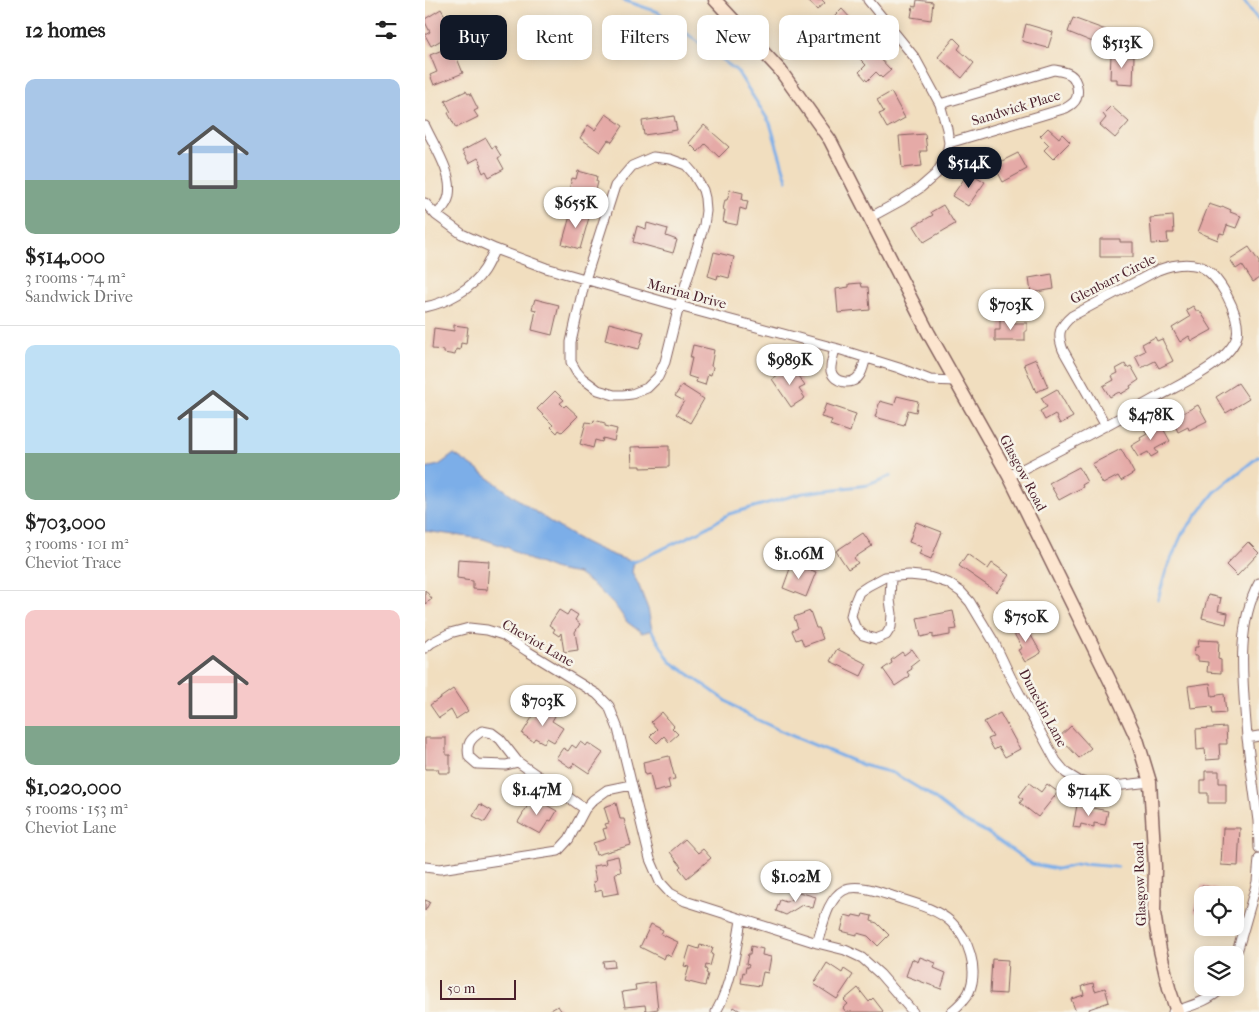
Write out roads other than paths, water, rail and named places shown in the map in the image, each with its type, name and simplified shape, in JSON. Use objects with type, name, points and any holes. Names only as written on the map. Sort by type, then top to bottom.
[{"type":"street","name":"Glasgow Road","points":[[715,0],[780,70],[830,140],[928,332],[1009,476],[1137,739],[1150,782],[1155,866],[1154,913],[1159,950],[1175,1012]]},
{"type":"street","points":[[869,1],[915,58],[939,104],[947,129],[949,143],[946,158],[936,174],[902,200],[869,218]]},
{"type":"street","name":"Sandwick Place","points":[[939,104],[1054,70],[1072,76],[1077,86],[1078,96],[1074,103],[1066,108],[949,143]]},
{"type":"street","points":[[425,126],[443,162],[449,182],[449,196],[444,207],[436,215]]},
{"type":"street","points":[[653,157],[671,159],[686,165],[703,190],[706,211],[704,225],[679,306],[665,362],[659,377],[647,388],[623,396],[614,395],[598,390],[575,371],[571,362],[571,342],[585,280],[615,186],[632,166],[653,157]]},
{"type":"street","name":"Marina Drive","points":[[425,202],[436,215],[462,234],[537,265],[585,280],[866,357],[930,380],[955,381]]},
{"type":"street","points":[[425,307],[449,298],[476,280],[484,270],[495,249]]},
{"type":"street","name":"Glenbarr Circle","points":[[1009,476],[1107,426],[1204,371],[1230,350],[1237,337],[1234,313],[1228,298],[1209,271],[1191,264],[1172,265],[1158,270],[1072,316],[1064,323],[1060,331],[1059,340],[1063,350],[1107,426]]},
{"type":"street","points":[[835,348],[831,373],[834,378],[841,381],[848,383],[859,376],[866,357]]},
{"type":"street","name":"Dunedin Lane","points":[[891,577],[891,627],[886,635],[876,639],[863,635],[855,627],[851,616],[859,592],[885,577],[909,575],[929,577],[947,583],[961,592],[971,602],[1056,761],[1066,773],[1079,781],[1105,787],[1150,782]]},
{"type":"street","points":[[1259,583],[1249,609],[1242,665],[1247,738],[1258,821],[1259,848]]},
{"type":"street","name":"Cheviot Lane","points":[[425,648],[450,633],[469,628],[487,630],[503,635],[597,694],[609,706],[618,729],[650,859],[660,882],[670,893],[685,901],[741,920],[845,950],[862,958],[880,974],[913,1012]]},
{"type":"street","points":[[518,762],[506,765],[477,764],[469,758],[467,749],[475,736],[482,731],[492,733],[500,739],[518,762],[585,809]]},
{"type":"street","points":[[1247,738],[1259,736]]},
{"type":"street","points":[[425,867],[440,869],[558,851],[569,840],[585,809],[593,800],[607,790],[631,786]]},
{"type":"street","points":[[1239,946],[1257,882],[1259,859]]},
{"type":"street","points":[[817,943],[830,905],[847,888],[877,891],[939,914],[951,922],[964,938],[972,958],[973,976],[968,994],[951,1012]]},
{"type":"street","points":[[715,1012],[723,999],[735,955],[741,920]]},
{"type":"street","points":[[1175,1012],[1213,996]]},
{"type":"water","points":[[454,454],[562,529],[609,553],[634,562],[632,572],[648,609],[652,630],[642,633],[627,622],[617,608],[597,588],[578,574],[556,570],[528,559],[509,548],[483,539],[425,531],[425,468],[439,465]]},
{"type":"waterway","points":[[623,0],[658,12],[737,71],[770,123],[787,180]]},
{"type":"waterway","points":[[1243,0],[1259,21]]},
{"type":"waterway","points":[[1158,599],[1166,571],[1182,534],[1215,492],[1259,456]]},
{"type":"waterway","points":[[631,561],[634,562],[701,531],[729,514],[803,493],[868,485],[891,476]]},
{"type":"waterway","points":[[650,628],[670,661],[745,714],[863,765],[893,773],[927,793],[962,820],[986,832],[1032,864],[1057,869],[1082,864],[1118,867]]}]
